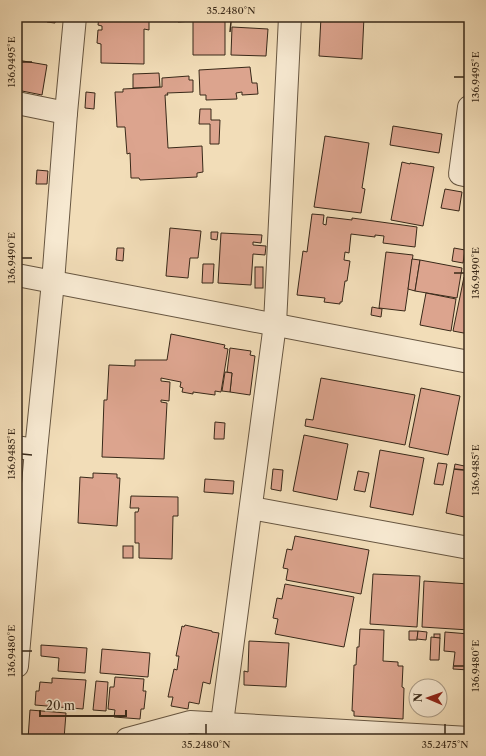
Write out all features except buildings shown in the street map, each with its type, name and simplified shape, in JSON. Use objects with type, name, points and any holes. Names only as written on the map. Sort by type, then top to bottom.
[{"type":"street","points":[[17,666],[26,449],[53,282],[75,17]]},
{"type":"street","points":[[220,731],[275,324],[290,17]]},
{"type":"street","points":[[17,103],[66,113]]},
{"type":"street","points":[[469,107],[460,174],[469,176]]},
{"type":"street","points":[[17,275],[469,362]]},
{"type":"street","points":[[251,508],[469,548]]},
{"type":"street","points":[[127,739],[190,722],[220,731],[469,738]]}]
